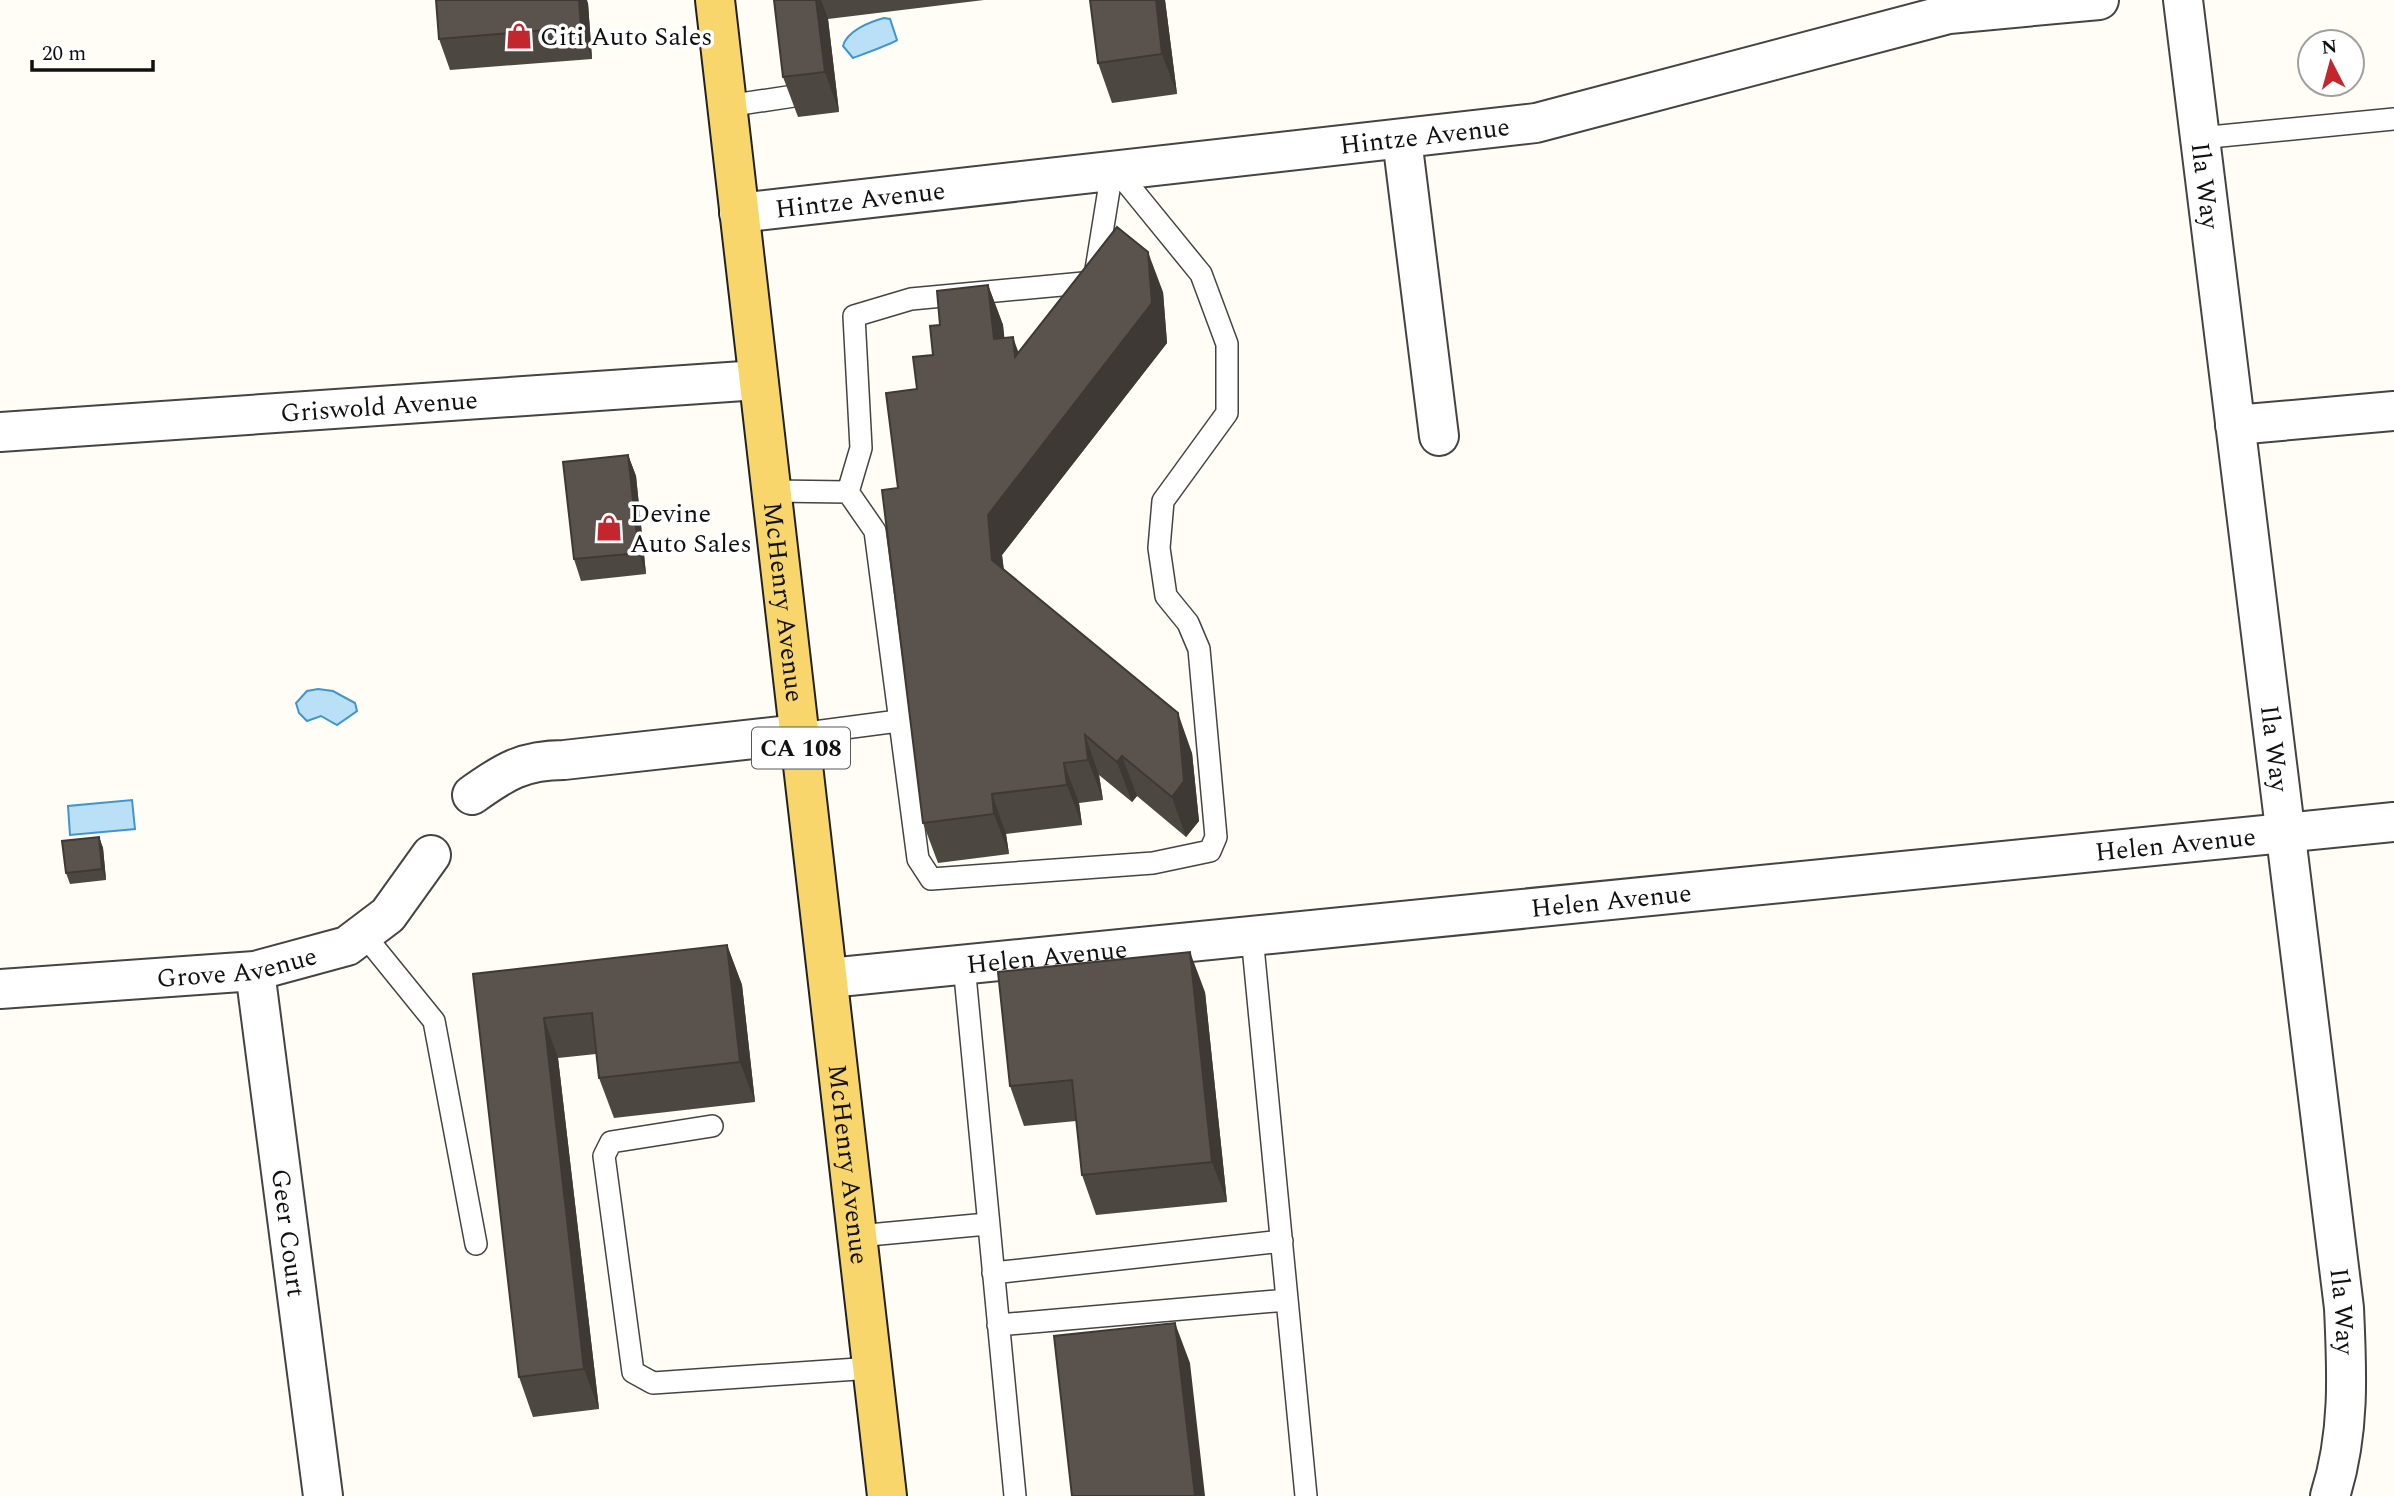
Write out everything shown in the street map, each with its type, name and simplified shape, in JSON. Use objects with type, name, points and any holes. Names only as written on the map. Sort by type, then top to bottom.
[{"type":"main road","name":"McHenry Avenue","points":[[715,0],[887,1496]]},
{"type":"street","name":"Hintze Avenue","points":[[739,213],[1536,123],[1949,14],[2099,0]]},
{"type":"street","name":"Ila Way","points":[[2183,0],[2344,1308],[2348,1390],[2346,1420],[2330,1496]]},
{"type":"street","points":[[1402,139],[1439,436]]},
{"type":"street","name":"Griswold Avenue","points":[[0,432],[758,380]]},
{"type":"street","points":[[2235,425],[2394,411]]},
{"type":"street","points":[[471,795],[500,775],[536,760],[564,760],[799,734]]},
{"type":"street","name":"Helen Avenue","points":[[829,978],[2394,822]]},
{"type":"street","name":"Grove Avenue","points":[[0,989],[255,971],[348,946],[365,936],[395,907],[431,855]]},
{"type":"street","name":"Geer Court","points":[[255,971],[323,1496]]},
{"type":"lane","points":[[727,106],[794,96]]},
{"type":"lane","points":[[2200,138],[2394,119]]},
{"type":"lane","points":[[848,492],[861,448],[854,316],[911,299],[1094,282],[1114,171]]},
{"type":"lane","points":[[848,492],[875,531],[918,859],[931,879],[1153,863],[1210,851],[1216,837],[1199,649],[1188,622],[1166,596],[1158,548],[1163,501],[1227,413],[1227,344],[1201,274],[1114,171]]},
{"type":"lane","points":[[772,491],[848,492]]},
{"type":"lane","points":[[799,734],[898,721]]},
{"type":"lane","points":[[365,936],[434,1021],[476,1244]]},
{"type":"lane","points":[[1252,936],[1306,1496]]},
{"type":"lane","points":[[964,965],[1015,1496]]},
{"type":"lane","points":[[712,1126],[611,1142],[604,1156],[633,1373],[653,1382],[872,1368]]},
{"type":"lane","points":[[858,1237],[987,1224]]},
{"type":"lane","points":[[993,1273],[1282,1241]]},
{"type":"lane","points":[[998,1325],[1287,1300]]},
{"type":"water","points":[[884,18],[890,19],[897,40],[853,58],[843,46],[845,41],[865,25]]},
{"type":"water","points":[[307,691],[333,691],[355,703],[357,711],[337,725],[321,716],[307,721],[299,713],[296,703]]},
{"type":"water","points":[[132,800],[135,829],[70,835],[68,806]]},
{"type":"building","points":[[436,0],[579,0],[581,27],[439,39]]},
{"type":"building","points":[[774,0],[816,0],[825,72],[783,77]]},
{"type":"building","points":[[1090,0],[1156,0],[1162,54],[1098,63]]},
{"type":"building","points":[[1117,227],[1148,252],[1152,303],[988,515],[992,560],[1178,713],[1184,781],[1172,797],[1122,756],[1117,762],[1085,735],[1088,760],[1064,763],[1067,785],[992,794],[994,814],[923,823],[882,490],[898,488],[886,393],[917,389],[913,357],[933,355],[930,326],[940,325],[937,291],[988,285],[994,339],[1013,337],[1015,357]]},
{"type":"building","name":"Devine Auto Sales","points":[[628,455],[639,553],[574,559],[563,462]]},
{"type":"building","points":[[99,837],[102,869],[66,873],[62,841]]},
{"type":"building","points":[[727,945],[740,1062],[599,1078],[592,1013],[544,1018],[584,1369],[519,1377],[473,974]]},
{"type":"building","points":[[1190,952],[1212,1162],[1082,1175],[1072,1080],[1010,1086],[998,972]]},
{"type":"building","points":[[1175,1323],[1195,1496],[1072,1496],[1054,1336]]},
{"type":"place","name":"Citi Auto Sales","points":[[519,36]]},
{"type":"place","name":"Devine Auto Sales","points":[[609,528]]}]
